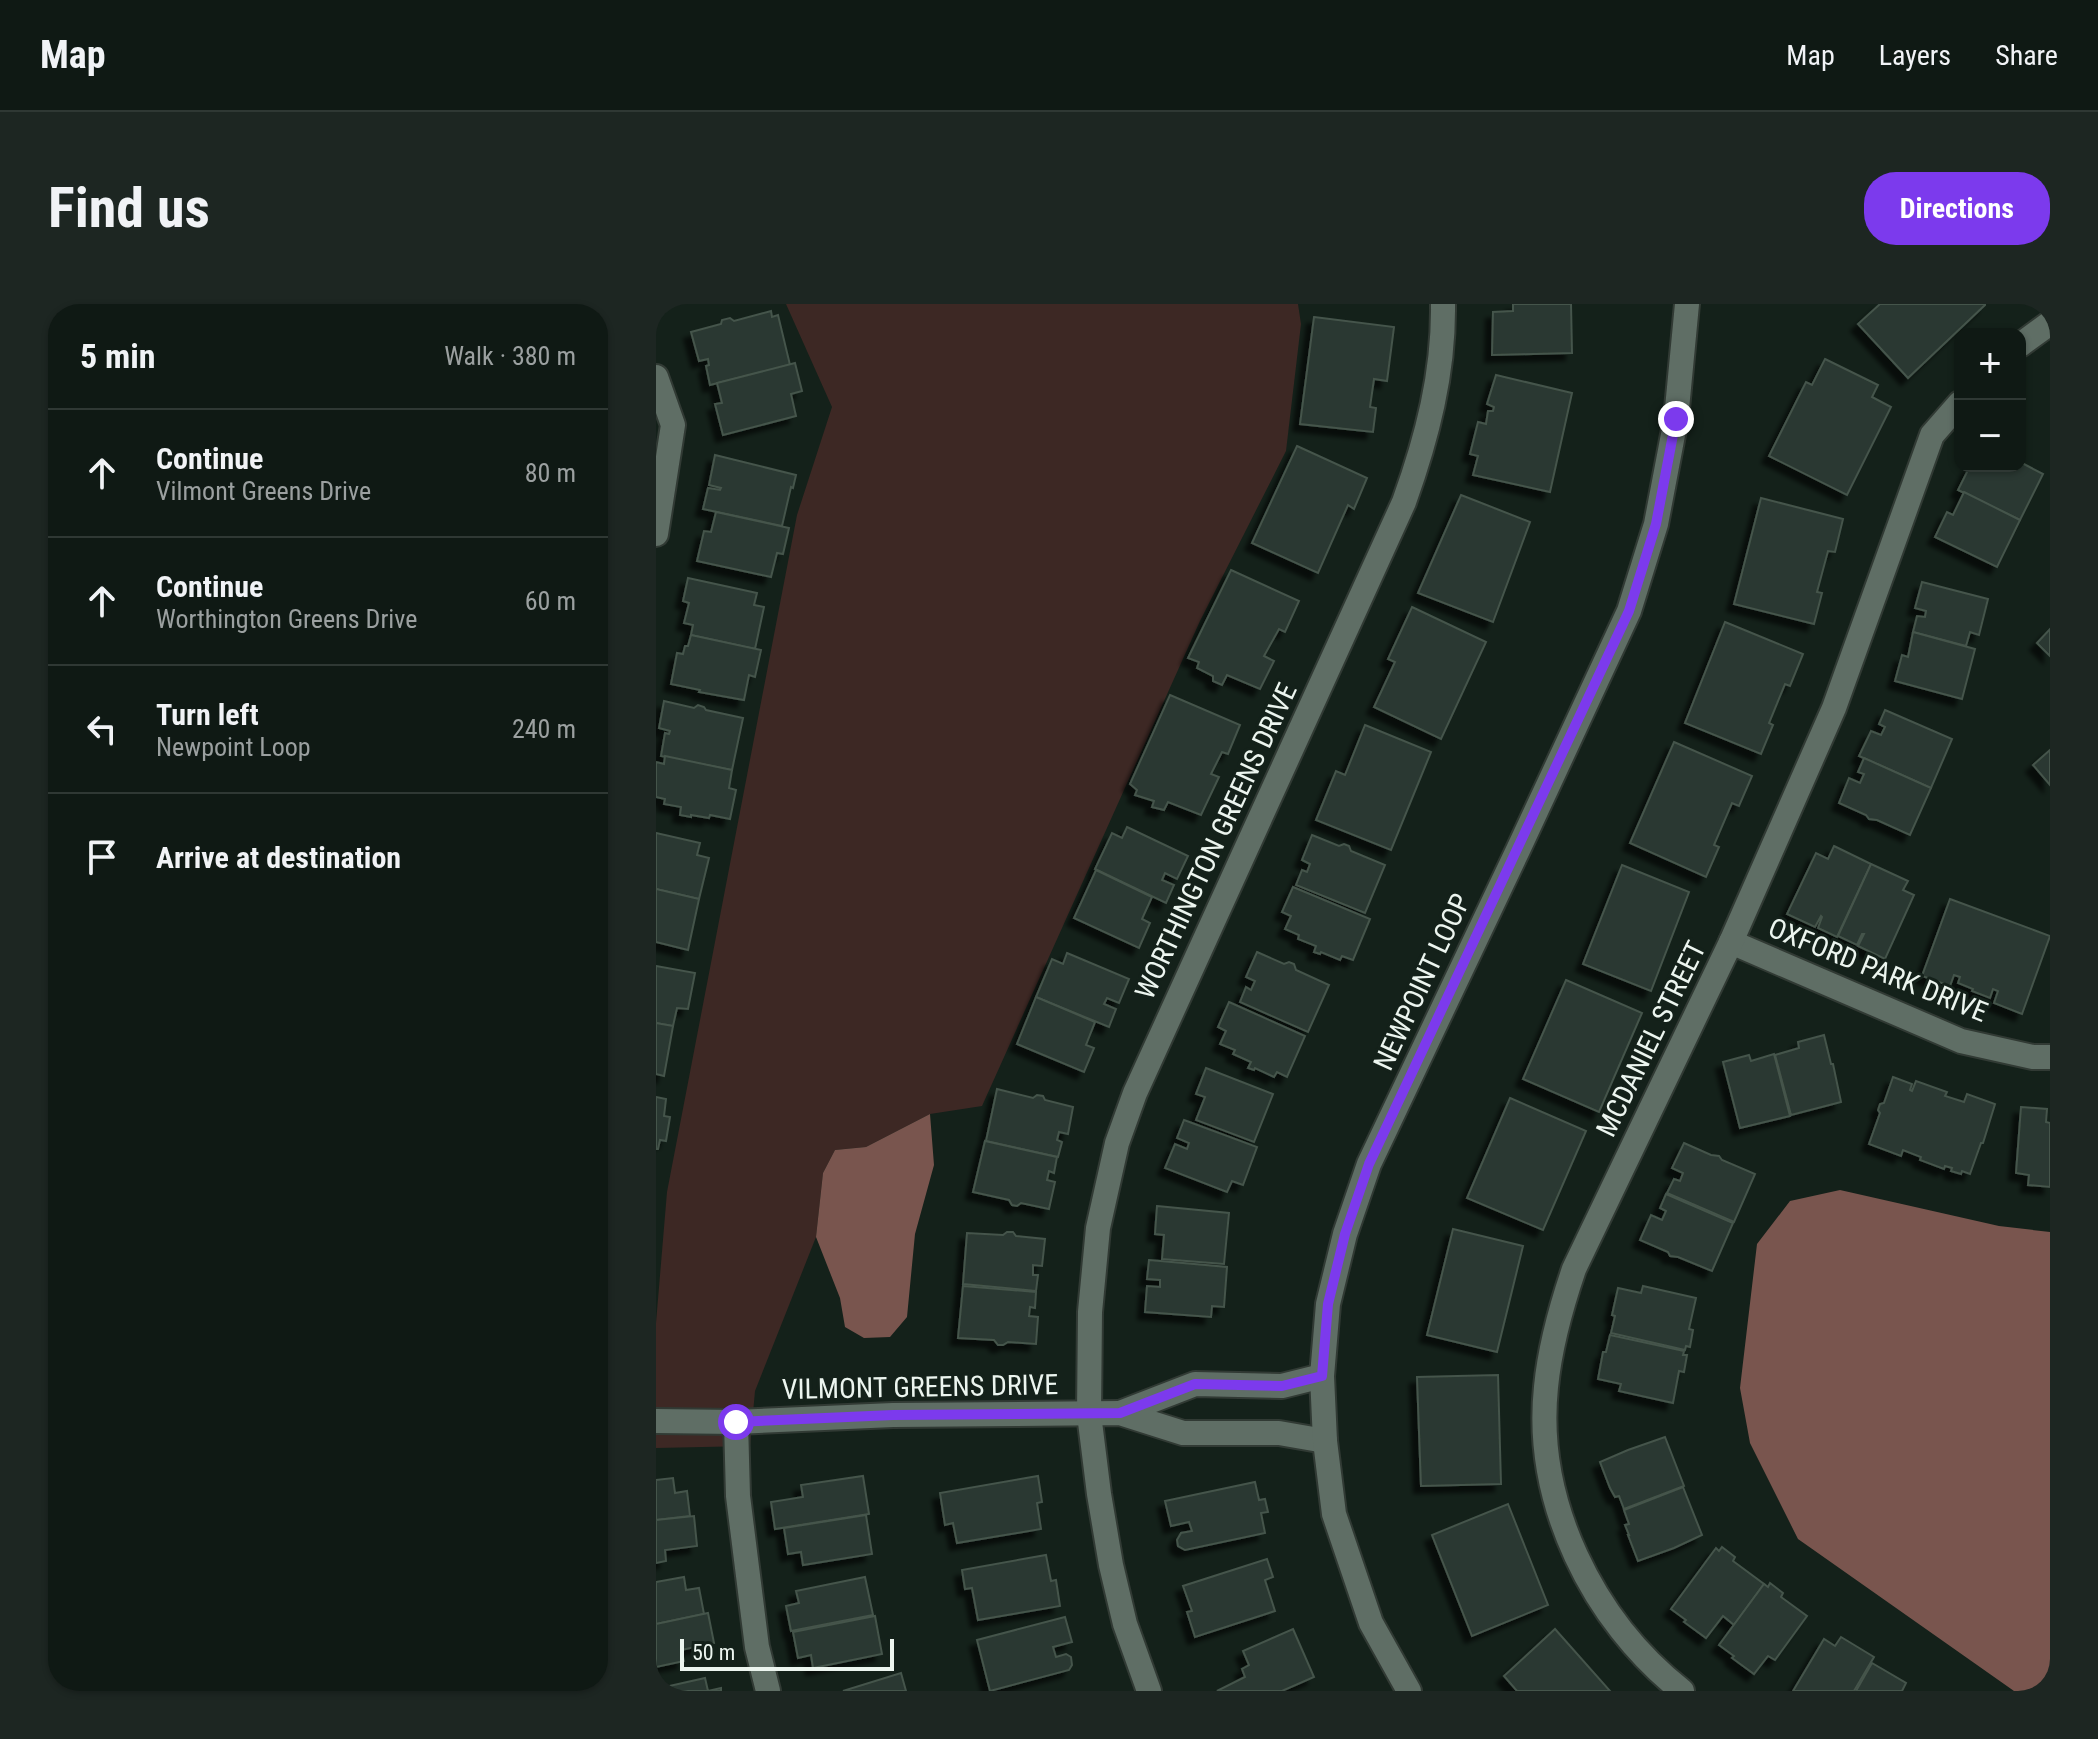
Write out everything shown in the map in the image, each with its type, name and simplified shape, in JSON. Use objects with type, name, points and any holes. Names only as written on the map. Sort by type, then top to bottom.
[{"type":"street","name":"WORTHINGTON GREENS DRIVE","points":[[1149,1691],[1125,1624],[1111,1565],[1089,1414],[1093,1269],[1098,1228],[1117,1143],[1141,1078],[1404,502],[1433,409],[1443,304]]},
{"type":"street","name":"NEWPOINT LOOP","points":[[1409,1691],[1371,1623],[1334,1514],[1325,1441],[1322,1376],[1328,1304],[1345,1234],[1369,1164],[1629,611],[1656,524],[1676,419],[1687,304]]},
{"type":"street","points":[[2026,341],[2050,323]]},
{"type":"street","points":[[656,377],[673,425],[656,534]]},
{"type":"street","name":"MCDANIEL STREET","points":[[1682,1691],[1618,1627],[1577,1558],[1549,1473],[1544,1428],[1545,1389],[1551,1349],[1574,1269],[1731,942],[1834,708],[1932,435],[1954,410]]},
{"type":"street","name":"OXFORD PARK DRIVE","points":[[1731,942],[1961,1041],[2033,1057],[2050,1057]]},
{"type":"street","points":[[1089,1414],[1120,1413],[1195,1384],[1282,1386],[1322,1376]]},
{"type":"street","points":[[1120,1413],[1183,1433],[1279,1433],[1325,1441]]},
{"type":"street","name":"VILMONT GREENS DRIVE","points":[[656,1421],[1089,1414]]},
{"type":"street","points":[[736,1422],[739,1511],[757,1647],[768,1691]]},
{"type":"shaded area","points":[[786,304],[1298,304],[1301,324],[1286,451],[1200,621],[982,1106],[930,1114],[866,1147],[835,1150],[823,1173],[816,1237],[755,1391],[750,1446],[656,1448],[656,1323],[667,1192],[797,515],[832,407]]},
{"type":"shaded area","points":[[930,1114],[934,1165],[915,1234],[907,1317],[890,1337],[864,1338],[845,1327],[840,1298],[816,1237],[823,1173],[835,1150],[866,1147]]},
{"type":"shaded area","points":[[1840,1190],[1999,1226],[2050,1232],[2050,1691],[2014,1691],[1798,1539],[1750,1443],[1740,1388],[1757,1244],[1790,1201]]},
{"type":"building","points":[[1513,304],[1571,304],[1572,353],[1492,355],[1493,312],[1513,311]]},
{"type":"building","points":[[1880,304],[1985,304],[1961,328],[1954,328],[1954,334],[1908,378],[1858,324]]},
{"type":"building","points":[[771,311],[772,317],[778,315],[790,365],[710,385],[706,366],[709,365],[708,359],[699,361],[691,332],[721,324],[722,320],[730,318],[734,321]]},
{"type":"building","points":[[1314,317],[1394,327],[1387,381],[1374,379],[1370,407],[1376,408],[1373,432],[1300,424]]},
{"type":"building","points":[[1825,359],[1878,385],[1872,397],[1891,407],[1847,495],[1769,456],[1806,382],[1812,385]]},
{"type":"building","points":[[795,363],[802,391],[791,394],[796,416],[723,435],[715,404],[722,403],[717,383]]},
{"type":"building","points":[[1496,375],[1572,393],[1550,492],[1473,475],[1478,456],[1470,454],[1478,422],[1486,424],[1488,411],[1493,411],[1494,407],[1487,404]]},
{"type":"building","points":[[1297,446],[1367,478],[1354,509],[1348,505],[1318,573],[1252,543]]},
{"type":"building","points":[[715,455],[796,475],[782,526],[703,509],[708,488],[721,488],[709,485]]},
{"type":"building","points":[[2026,465],[2043,474],[2020,520],[1958,490],[1967,472],[2026,472]]},
{"type":"building","points":[[1964,492],[2020,520],[1997,567],[1935,537],[1947,512],[1953,515]]},
{"type":"building","points":[[1461,495],[1530,522],[1493,622],[1418,593]]},
{"type":"building","points":[[1761,498],[1843,519],[1835,552],[1828,551],[1817,592],[1822,593],[1814,624],[1734,604]]},
{"type":"building","points":[[716,512],[789,528],[783,554],[777,553],[771,577],[697,561],[704,531],[711,532]]},
{"type":"building","points":[[1231,570],[1299,601],[1285,632],[1279,629],[1264,656],[1274,661],[1260,689],[1227,675],[1222,685],[1197,668],[1199,662],[1188,658]]},
{"type":"building","points":[[688,578],[757,593],[754,605],[764,607],[755,649],[691,635],[693,625],[684,623],[689,603],[683,601]]},
{"type":"building","points":[[1922,582],[1988,599],[1979,635],[1970,632],[1966,646],[1913,632],[1917,616],[1925,617],[1926,611],[1915,608]]},
{"type":"building","points":[[1412,607],[1486,642],[1441,739],[1374,707],[1395,662],[1388,659]]},
{"type":"building","points":[[1725,622],[1803,654],[1790,686],[1785,684],[1769,723],[1773,725],[1761,754],[1685,723]]},
{"type":"building","points":[[2050,629],[2050,656],[2037,643]]},
{"type":"building","points":[[1913,632],[1975,649],[1962,699],[1895,681],[1902,655],[1908,657]]},
{"type":"building","points":[[691,635],[761,650],[755,677],[749,675],[744,700],[671,684],[677,653],[683,654]]},
{"type":"building","points":[[1170,695],[1240,725],[1228,754],[1222,752],[1211,774],[1219,777],[1201,815],[1168,802],[1164,810],[1152,807],[1154,801],[1135,795],[1137,790],[1130,784]]},
{"type":"building","points":[[664,701],[694,708],[698,705],[706,710],[743,718],[732,770],[661,756],[665,733],[669,734],[670,731],[659,728]]},
{"type":"building","points":[[1885,710],[1952,739],[1931,788],[1859,756],[1871,731],[1881,735],[1885,727],[1879,724]]},
{"type":"building","points":[[1365,725],[1431,752],[1391,850],[1316,820],[1336,771],[1345,775]]},
{"type":"building","points":[[1674,742],[1752,776],[1739,806],[1732,803],[1714,845],[1719,847],[1706,877],[1630,843]]},
{"type":"building","points":[[2050,750],[2050,785],[2033,765]]},
{"type":"building","points":[[665,756],[732,770],[729,788],[736,790],[730,819],[680,815],[681,807],[664,804],[665,799],[656,797],[656,762],[664,764]]},
{"type":"building","points":[[1864,758],[1931,788],[1910,835],[1839,803],[1849,778],[1860,783],[1864,774],[1858,772]]},
{"type":"building","points":[[1127,827],[1188,856],[1177,879],[1165,873],[1162,880],[1174,885],[1166,903],[1095,869],[1112,833],[1122,838]]},
{"type":"building","points":[[656,833],[700,843],[697,855],[709,858],[699,899],[656,889]]},
{"type":"building","points":[[1312,835],[1339,846],[1349,846],[1351,851],[1385,865],[1365,913],[1296,885],[1302,870],[1307,872],[1310,864],[1302,860]]},
{"type":"building","points":[[1834,846],[1871,864],[1837,937],[1818,928],[1821,916],[1815,927],[1787,914],[1816,853],[1828,859]]},
{"type":"building","points":[[1871,864],[1908,881],[1903,890],[1914,895],[1885,959],[1858,946],[1864,934],[1857,945],[1838,936]]},
{"type":"building","points":[[1622,865],[1689,892],[1651,991],[1583,964]]},
{"type":"building","points":[[1096,870],[1152,897],[1142,919],[1150,923],[1139,948],[1074,918]]},
{"type":"building","points":[[1293,887],[1370,919],[1353,960],[1342,956],[1340,960],[1314,952],[1316,946],[1298,939],[1299,935],[1285,929],[1291,916],[1282,912]]},
{"type":"building","points":[[656,889],[699,899],[688,950],[656,942]]},
{"type":"building","points":[[1950,899],[2050,936],[2022,1014],[1994,1003],[1998,991],[1993,989],[1990,998],[1958,983],[1960,977],[1954,975],[1950,986],[1922,976]]},
{"type":"building","points":[[1257,952],[1284,964],[1294,964],[1296,970],[1329,985],[1308,1032],[1240,1002],[1246,987],[1251,990],[1255,981],[1246,977]]},
{"type":"building","points":[[1067,953],[1129,979],[1119,1003],[1107,998],[1104,1004],[1116,1009],[1109,1027],[1036,997],[1052,959],[1063,964]]},
{"type":"building","points":[[656,966],[695,973],[688,1009],[677,1008],[673,1026],[656,1023]]},
{"type":"building","points":[[1566,980],[1642,1013],[1599,1112],[1523,1079]]},
{"type":"building","points":[[1036,997],[1095,1022],[1086,1045],[1094,1048],[1084,1072],[1017,1044]]},
{"type":"building","points":[[1229,1002],[1305,1036],[1287,1077],[1277,1072],[1274,1077],[1248,1068],[1251,1062],[1220,1044],[1226,1031],[1218,1027]]},
{"type":"building","points":[[656,1023],[673,1026],[664,1076],[656,1074]]},
{"type":"building","points":[[1824,1035],[1841,1102],[1791,1115],[1775,1055],[1799,1048],[1798,1042]]},
{"type":"building","points":[[1774,1054],[1790,1116],[1740,1128],[1723,1062],[1749,1055],[1751,1061]]},
{"type":"building","points":[[1206,1068],[1273,1094],[1254,1142],[1196,1120],[1205,1097],[1196,1094]]},
{"type":"building","points":[[1893,1077],[1912,1084],[1912,1091],[1916,1081],[1964,1102],[1967,1094],[1995,1104],[1970,1174],[1951,1171],[1952,1168],[1945,1166],[1944,1169],[1903,1150],[1901,1156],[1869,1144],[1880,1104],[1884,1103]]},
{"type":"building","points":[[997,1089],[1033,1098],[1043,1096],[1045,1100],[1073,1107],[1068,1134],[1059,1132],[1057,1140],[1062,1142],[1058,1157],[986,1141]]},
{"type":"building","points":[[656,1097],[666,1099],[664,1116],[670,1117],[666,1141],[660,1140],[658,1149],[656,1149]]},
{"type":"building","points":[[1510,1098],[1586,1131],[1543,1230],[1467,1198]]},
{"type":"building","points":[[2021,1107],[2047,1109],[2046,1122],[2050,1123],[2050,1187],[2028,1185],[2029,1175],[2016,1173]]},
{"type":"building","points":[[1184,1120],[1257,1147],[1243,1185],[1232,1181],[1227,1192],[1165,1168],[1175,1144],[1187,1149],[1189,1143],[1177,1138]]},
{"type":"building","points":[[985,1141],[1057,1157],[1054,1173],[1049,1171],[1047,1180],[1055,1182],[1049,1209],[1021,1203],[1012,1205],[1009,1200],[973,1192]]},
{"type":"building","points":[[1684,1143],[1755,1174],[1734,1222],[1667,1193],[1674,1179],[1680,1181],[1683,1173],[1672,1168]]},
{"type":"building","points":[[1666,1194],[1733,1223],[1712,1271],[1670,1256],[1668,1252],[1640,1240],[1651,1215],[1662,1220],[1666,1211],[1660,1208]]},
{"type":"building","points":[[1157,1206],[1229,1213],[1224,1264],[1162,1259],[1164,1235],[1155,1234]]},
{"type":"building","points":[[1453,1229],[1523,1246],[1497,1352],[1427,1335]]},
{"type":"building","points":[[1007,1232],[1045,1239],[1042,1266],[1033,1265],[1033,1275],[1038,1275],[1036,1291],[963,1284],[967,1233],[1003,1235]]},
{"type":"building","points":[[1149,1260],[1227,1267],[1224,1307],[1212,1306],[1211,1317],[1145,1312],[1147,1286],[1160,1287],[1160,1280],[1147,1279]]},
{"type":"building","points":[[963,1286],[1036,1292],[1035,1308],[1030,1307],[1029,1316],[1038,1317],[1036,1344],[1008,1342],[998,1345],[994,1340],[958,1338]]},
{"type":"building","points":[[1643,1286],[1696,1298],[1689,1329],[1693,1330],[1690,1347],[1686,1346],[1685,1350],[1611,1333],[1618,1288],[1641,1293]]},
{"type":"building","points":[[1610,1335],[1684,1351],[1683,1355],[1687,1355],[1684,1372],[1679,1371],[1673,1403],[1619,1391],[1621,1384],[1598,1379]]},
{"type":"building","points":[[1498,1375],[1501,1484],[1421,1486],[1417,1377]]},
{"type":"building","points":[[1665,1437],[1684,1486],[1624,1509],[1619,1496],[1615,1497],[1610,1488],[1600,1462]]},
{"type":"building","points":[[863,1476],[869,1514],[775,1529],[771,1502],[803,1497],[801,1485]]},
{"type":"building","points":[[1038,1476],[1042,1502],[1037,1503],[1041,1529],[957,1543],[953,1523],[945,1525],[940,1493]]},
{"type":"building","points":[[673,1478],[675,1493],[687,1491],[690,1516],[656,1520],[656,1480]]},
{"type":"building","points":[[1255,1482],[1259,1500],[1265,1499],[1268,1512],[1261,1513],[1265,1533],[1185,1550],[1178,1546],[1181,1533],[1192,1531],[1189,1522],[1171,1526],[1165,1501]]},
{"type":"building","points":[[1683,1487],[1702,1535],[1638,1561],[1625,1525],[1629,1524],[1624,1510]]},
{"type":"building","points":[[1508,1504],[1548,1605],[1472,1636],[1432,1535]]},
{"type":"building","points":[[866,1515],[872,1554],[803,1565],[801,1552],[788,1554],[784,1528]]},
{"type":"building","points":[[694,1516],[697,1546],[665,1550],[666,1561],[656,1563],[656,1520]]},
{"type":"building","points":[[1722,1547],[1735,1557],[1733,1561],[1764,1584],[1734,1625],[1723,1616],[1706,1638],[1671,1609],[1716,1548],[1719,1551]]},
{"type":"building","points":[[1046,1555],[1051,1581],[1056,1580],[1060,1606],[978,1620],[972,1588],[965,1589],[962,1570]]},
{"type":"building","points":[[1267,1559],[1273,1577],[1265,1580],[1275,1611],[1195,1637],[1187,1612],[1192,1611],[1183,1586]]},
{"type":"building","points":[[684,1577],[686,1590],[699,1588],[704,1614],[656,1624],[656,1582]]},
{"type":"building","points":[[865,1577],[873,1615],[791,1631],[786,1606],[799,1603],[796,1591]]},
{"type":"building","points":[[1770,1583],[1783,1593],[1781,1597],[1807,1616],[1775,1660],[1768,1656],[1754,1674],[1719,1645],[1764,1584],[1768,1587]]},
{"type":"building","points":[[708,1613],[714,1643],[681,1650],[684,1661],[656,1667],[656,1624]]},
{"type":"building","points":[[875,1616],[882,1654],[813,1668],[811,1655],[798,1658],[793,1632]]},
{"type":"building","points":[[1065,1617],[1072,1642],[1053,1647],[1056,1657],[1066,1654],[1071,1657],[1069,1670],[990,1691],[977,1640]]},
{"type":"building","points":[[1293,1629],[1314,1677],[1282,1691],[1217,1691],[1245,1677],[1242,1669],[1249,1665],[1243,1651]]},
{"type":"building","points":[[1555,1629],[1610,1691],[1517,1691],[1504,1676]]},
{"type":"building","points":[[1841,1637],[1874,1657],[1854,1691],[1793,1691],[1824,1639],[1835,1646]]},
{"type":"building","points":[[1872,1663],[1906,1683],[1902,1691],[1856,1691]]},
{"type":"building","points":[[901,1673],[906,1691],[843,1691]]},
{"type":"building","points":[[705,1678],[708,1691],[656,1691],[656,1689]]},
{"type":"route","points":[[736,1422],[893,1415],[1120,1413],[1195,1384],[1282,1386],[1322,1376],[1328,1304],[1345,1234],[1369,1164],[1629,611],[1656,524],[1676,419]]}]
